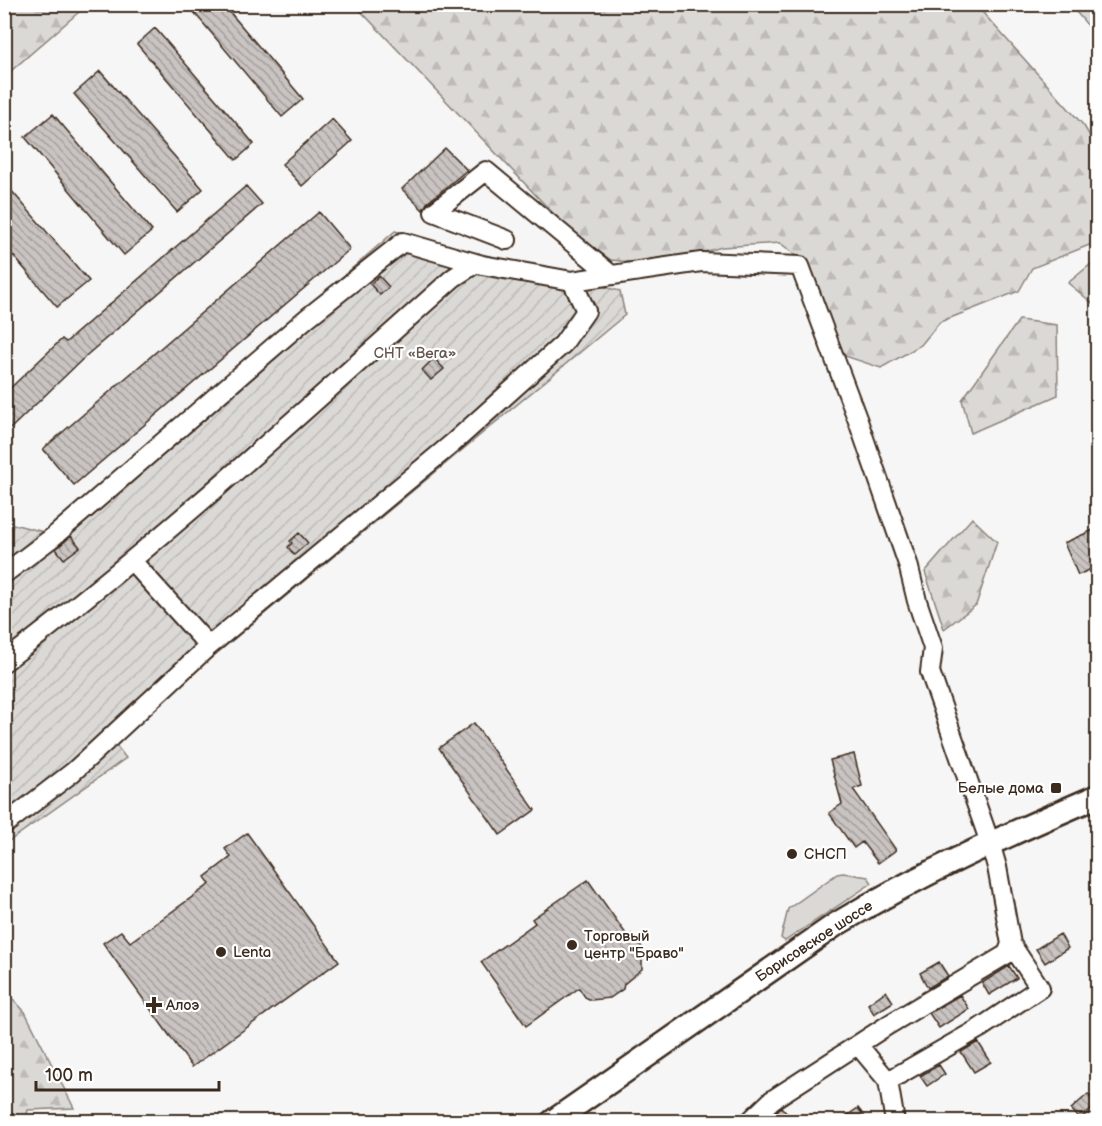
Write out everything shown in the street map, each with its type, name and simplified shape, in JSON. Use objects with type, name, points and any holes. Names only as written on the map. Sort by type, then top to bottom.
[{"type":"main road","name":"Борисовское шоссе","points":[[552,1122],[835,925],[921,876],[1098,796]]},
{"type":"street","points":[[507,240],[434,212],[486,171],[610,274]]},
{"type":"street","points":[[4,574],[53,537],[307,318],[403,242],[476,263],[572,281],[701,262],[800,266],[908,564],[917,601],[933,648],[930,672],[990,843],[997,867],[1011,944],[1040,988],[980,1028],[888,1081]]},
{"type":"street","points":[[4,662],[132,561],[453,279],[476,263]]},
{"type":"street","points":[[4,825],[73,772],[209,646],[454,442],[563,344],[586,311],[572,281]]},
{"type":"street","points":[[132,561],[209,646]]},
{"type":"street","points":[[749,1122],[772,1100],[1007,954],[1011,944]]},
{"type":"street","points":[[858,1045],[888,1081],[895,1122]]},
{"type":"green space","points":[[5,4],[87,4],[87,5],[5,76]]},
{"type":"green space","points":[[355,5],[976,5],[1084,126],[1097,148],[1097,242],[1032,268],[1019,291],[940,322],[921,345],[881,368],[845,356],[801,259],[780,243],[722,247],[658,265],[611,260],[568,229]]},
{"type":"green space","points":[[1070,5],[1097,5],[1097,36]]},
{"type":"green space","name":"СНТ «Вега»","points":[[395,231],[620,291],[625,315],[112,740],[126,758],[5,844],[5,522],[48,533]]},
{"type":"green space","points":[[1097,259],[1097,307],[1068,283]]},
{"type":"green space","points":[[1019,320],[1057,325],[1058,395],[971,433],[962,400]]},
{"type":"green space","points":[[972,518],[997,542],[976,605],[944,629],[925,572]]},
{"type":"green space","points":[[837,874],[868,877],[872,883],[785,941],[781,938],[788,909]]},
{"type":"green space","points":[[4,989],[25,1012],[74,1108],[28,1110],[25,1121],[5,1121]]},
{"type":"building","points":[[187,4],[223,4],[303,99],[282,117]]},
{"type":"building","points":[[155,28],[254,144],[236,160],[137,44]]},
{"type":"building","points":[[100,71],[203,189],[177,212],[74,94]]},
{"type":"building","points":[[53,114],[152,231],[124,255],[25,137]]},
{"type":"building","points":[[332,119],[352,141],[302,186],[282,164]]},
{"type":"building","points":[[445,148],[467,170],[427,203],[423,210],[402,189]]},
{"type":"building","points":[[4,182],[89,281],[57,307],[4,245]]},
{"type":"building","points":[[246,186],[262,204],[88,354],[9,430],[4,425],[4,394],[62,339],[66,342]]},
{"type":"building","points":[[319,212],[350,249],[74,485],[43,449]]},
{"type":"building","points":[[379,276],[389,287],[380,295],[370,284]]},
{"type":"building","points":[[434,358],[444,369],[431,380],[422,370]]},
{"type":"building","points":[[1098,528],[1098,566],[1078,575],[1064,543]]},
{"type":"building","points":[[299,533],[308,543],[294,555],[288,547],[292,543],[290,541]]},
{"type":"building","points":[[71,536],[80,547],[64,559],[56,549]]},
{"type":"building","points":[[474,723],[535,810],[500,835],[439,748]]},
{"type":"building","points":[[854,754],[862,786],[853,789],[896,850],[878,863],[862,842],[854,848],[829,813],[842,804],[830,760]]},
{"type":"building","name":"Lenta","points":[[247,833],[339,961],[192,1067],[103,943],[121,931],[130,942],[210,884],[205,877],[231,857],[225,849]]},
{"type":"building","name":"Торговый центр \"Браво\"","points":[[588,880],[628,937],[632,934],[647,954],[642,957],[642,969],[624,984],[623,989],[610,998],[591,1000],[585,997],[579,988],[526,1026],[481,962],[535,923],[532,919]]},
{"type":"building","points":[[1060,934],[1068,948],[1045,963],[1036,949]]},
{"type":"building","points":[[939,962],[948,976],[928,988],[920,973]]},
{"type":"building","points":[[1009,966],[1017,978],[989,995],[982,983]]},
{"type":"building","points":[[886,991],[893,1002],[874,1014],[868,1004]]},
{"type":"building","points":[[960,995],[969,1009],[939,1028],[929,1013]]},
{"type":"building","points":[[978,1042],[991,1062],[974,1072],[961,1052]]},
{"type":"building","points":[[939,1065],[945,1074],[927,1086],[920,1076]]},
{"type":"building","points":[[1088,1094],[1097,1105],[1080,1119],[1071,1109]]},
{"type":"building","points":[[781,1107],[789,1116],[782,1122],[766,1122]]},
{"type":"building","points":[[858,1108],[865,1117],[858,1122],[838,1122]]},
{"type":"place","name":"Белые дома","points":[[1056,788]]},
{"type":"place","name":"СНСП","points":[[792,854]]},
{"type":"place","name":"Торговый центр \"Браво\"","points":[[572,945]]},
{"type":"place","name":"Lenta","points":[[221,952]]},
{"type":"place","name":"Алоэ","points":[[154,1005]]}]
